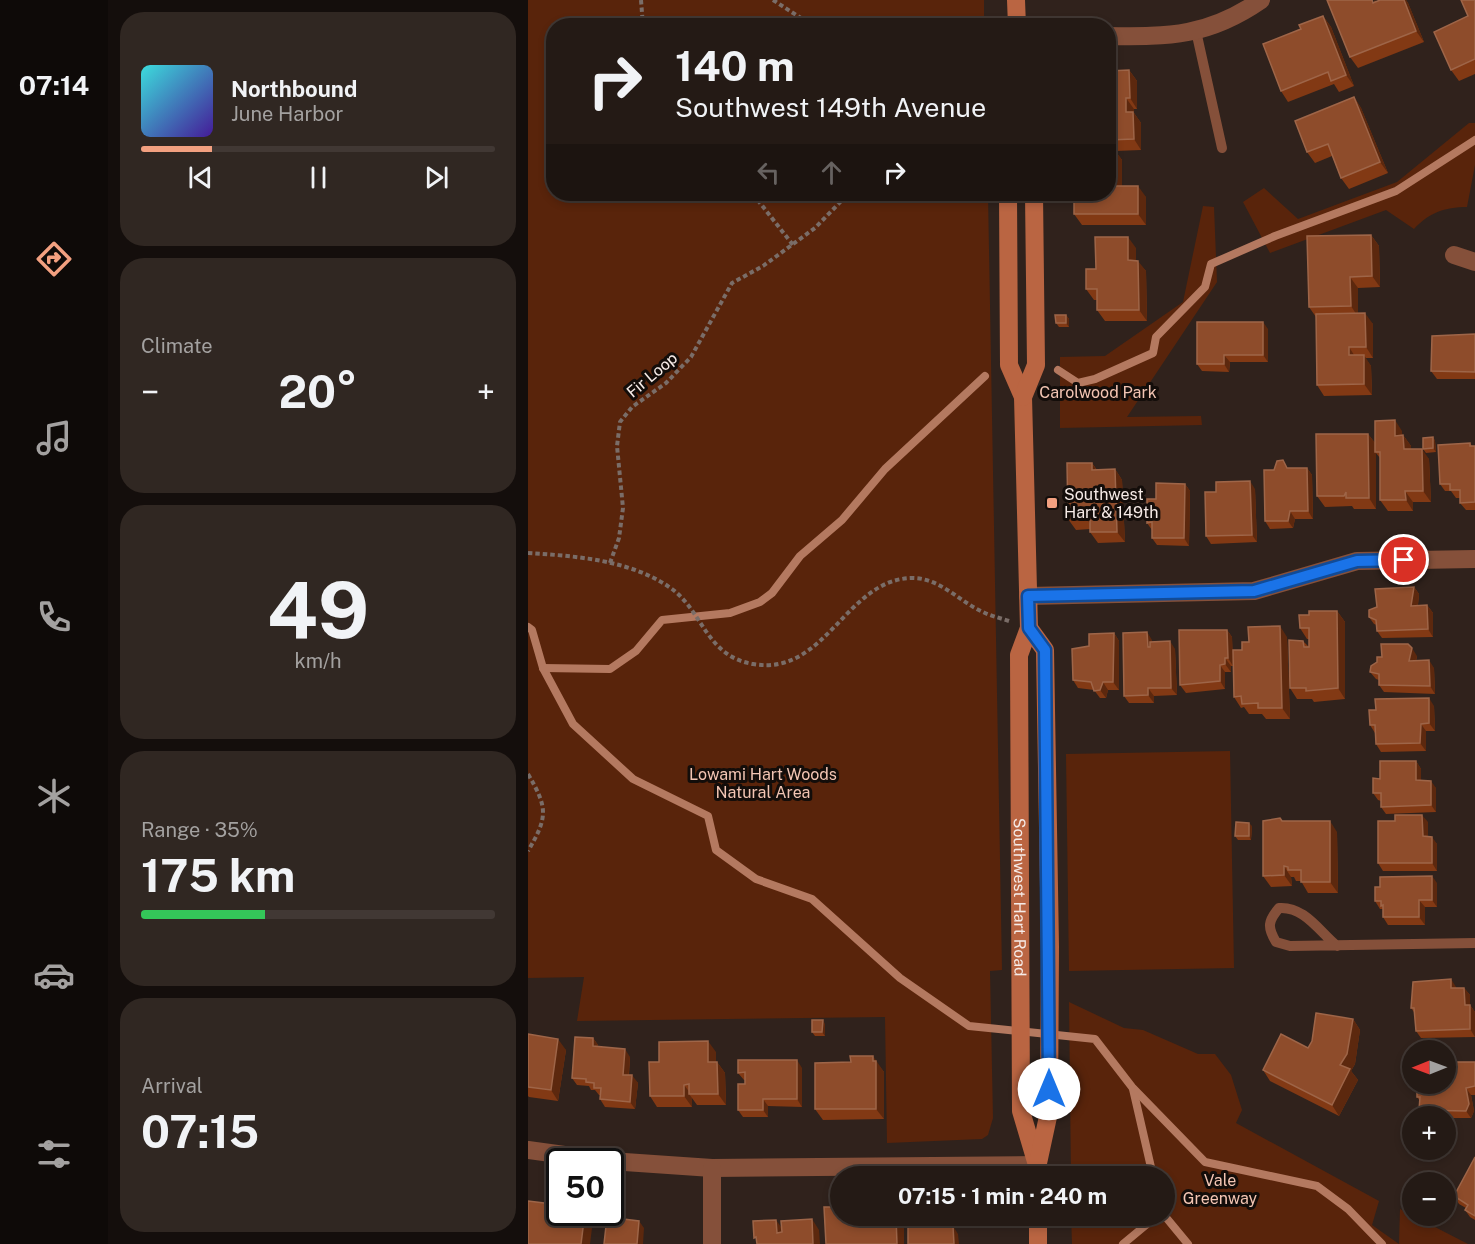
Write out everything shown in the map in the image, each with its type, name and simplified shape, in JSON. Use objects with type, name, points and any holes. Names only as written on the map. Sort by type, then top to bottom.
[{"type":"main road","points":[[1016,0],[1017,18]]},
{"type":"main road","name":"Southwest Hart Road","points":[[1008,201],[1009,365],[1023,397],[1029,628],[1018,655],[1022,948],[1021,1111],[1036,1166]]},
{"type":"main road","name":"Southwest Hart Road","points":[[1023,397],[1036,365],[1034,201]]},
{"type":"main road","name":"Southwest Hart Road","points":[[1029,628],[1045,650],[1050,947],[1049,1112],[1038,1166]]},
{"type":"main road","points":[[1038,1226],[1038,1244]]},
{"type":"street","points":[[1116,36],[1153,37],[1196,31],[1237,17],[1261,0]]},
{"type":"street","points":[[1454,255],[1475,262]]},
{"type":"street","points":[[1028,596],[1254,591],[1357,561],[1475,559]]},
{"type":"street","points":[[528,1149],[546,1152]]},
{"type":"street","points":[[624,1162],[712,1168],[830,1169]]},
{"type":"street","points":[[712,1168],[712,1244]]},
{"type":"lane","points":[[1196,31],[1221,148]]},
{"type":"lane","points":[[1337,946],[1302,912],[1291,907],[1279,908],[1270,919],[1268,929],[1276,942],[1290,946],[1337,946],[1475,943]]},
{"type":"path","points":[[641,0],[642,18]]},
{"type":"path","points":[[773,0],[801,18]]},
{"type":"path","points":[[758,201],[793,245]]},
{"type":"path","name":"Fir Loop","points":[[610,563],[619,538],[623,508],[617,446],[620,422],[632,407],[666,383],[691,357],[732,283],[816,228],[841,201]]},
{"type":"path","points":[[528,553],[610,563],[656,579],[674,591],[688,606],[704,632],[729,656],[753,664],[778,665],[798,658],[834,630],[869,592],[897,579],[916,578],[948,590],[982,612],[1029,628]]},
{"type":"path","points":[[528,774],[539,793],[544,820],[528,851]]},
{"type":"green space","name":"Lowami Hart Woods Natural Area","points":[[528,0],[984,0],[984,18],[546,18],[546,201],[988,201],[1002,970],[990,971],[993,1118],[988,1135],[982,1139],[887,1143],[885,1017],[577,1021],[584,977],[528,978]]},
{"type":"green space","points":[[1469,123],[1475,123],[1475,165],[1467,207],[1438,212],[1425,219],[1414,229],[1386,210],[1270,253],[1243,202],[1264,188],[1298,219],[1397,182]]},
{"type":"green space","name":"Carolwood Park","points":[[1203,206],[1214,207],[1217,282],[1127,417],[1201,416],[1202,425],[1060,428],[1060,357],[1105,356],[1183,302]]},
{"type":"green space","points":[[1230,751],[1234,968],[1069,971],[1066,754]]},
{"type":"green space","name":"Vale Greenway","points":[[1069,1002],[1124,1028],[1143,1030],[1198,1054],[1215,1054],[1231,1075],[1242,1110],[1236,1123],[1379,1201],[1372,1225],[1399,1244],[1072,1244],[1071,1226],[1175,1226],[1175,1166],[1071,1166]]},
{"type":"green space","points":[[1400,1209],[1402,1210],[1402,1226],[1433,1226],[1468,1244],[1399,1244]]},
{"type":"building","points":[[1327,0],[1372,0],[1373,3],[1380,0],[1404,0],[1416,31],[1350,57]]},
{"type":"building","points":[[1461,0],[1475,0],[1475,59],[1451,70],[1434,32],[1468,16]]},
{"type":"building","points":[[1323,16],[1346,75],[1331,81],[1328,72],[1281,91],[1263,44],[1301,29],[1299,25]]},
{"type":"building","points":[[1129,70],[1130,98],[1126,98],[1126,112],[1133,112],[1134,139],[1116,140],[1116,71]]},
{"type":"building","points":[[1354,97],[1380,162],[1341,178],[1328,144],[1307,152],[1295,121]]},
{"type":"building","points":[[1116,186],[1138,186],[1138,214],[1074,214],[1074,201],[1116,201]]},
{"type":"building","points":[[1371,235],[1372,276],[1350,277],[1351,306],[1309,307],[1307,236]]},
{"type":"building","points":[[1095,237],[1128,237],[1128,260],[1138,261],[1139,310],[1097,310],[1097,289],[1086,289],[1086,269],[1096,269]]},
{"type":"building","points":[[1365,313],[1366,347],[1349,347],[1349,355],[1364,355],[1364,384],[1317,385],[1316,314]]},
{"type":"building","points":[[1055,315],[1066,315],[1066,323],[1056,323]]},
{"type":"building","points":[[1197,322],[1263,322],[1263,355],[1224,355],[1224,364],[1197,364]]},
{"type":"building","points":[[1475,334],[1475,372],[1431,371],[1432,336]]},
{"type":"building","points":[[1395,420],[1395,436],[1403,435],[1404,449],[1422,449],[1423,491],[1405,491],[1406,500],[1380,500],[1380,452],[1375,452],[1375,421]]},
{"type":"building","points":[[1316,434],[1368,434],[1369,498],[1346,498],[1346,492],[1344,496],[1317,496]]},
{"type":"building","points":[[1433,437],[1433,448],[1423,449],[1423,438]]},
{"type":"building","points":[[1470,443],[1470,446],[1475,446],[1475,502],[1460,503],[1460,490],[1450,490],[1450,484],[1440,484],[1438,445]]},
{"type":"building","points":[[1283,460],[1287,468],[1307,468],[1308,511],[1290,511],[1288,521],[1265,521],[1264,470],[1274,470],[1277,461]]},
{"type":"building","points":[[1067,463],[1092,463],[1092,470],[1115,469],[1117,532],[1090,532],[1090,510],[1086,510],[1086,518],[1068,519]]},
{"type":"building","points":[[1250,481],[1252,535],[1206,536],[1205,492],[1216,492],[1216,482]]},
{"type":"building","points":[[1156,483],[1185,484],[1184,538],[1152,538],[1152,522],[1147,523],[1147,499],[1156,499]]},
{"type":"building","points":[[1414,587],[1411,606],[1427,605],[1428,629],[1377,631],[1376,620],[1369,617],[1369,610],[1377,607],[1375,589]]},
{"type":"building","points":[[1309,611],[1337,611],[1338,688],[1306,691],[1306,688],[1290,688],[1289,640],[1303,641],[1304,647],[1309,647],[1309,628],[1300,628],[1299,615],[1309,615]]},
{"type":"building","points":[[1280,626],[1282,708],[1258,708],[1258,703],[1242,704],[1241,696],[1234,697],[1233,650],[1242,650],[1242,642],[1249,642],[1248,627]]},
{"type":"building","points":[[1179,630],[1227,630],[1228,658],[1225,658],[1225,664],[1220,665],[1220,681],[1180,685]]},
{"type":"building","points":[[1147,632],[1148,647],[1150,647],[1150,642],[1170,641],[1171,688],[1148,688],[1148,695],[1124,696],[1123,633]]},
{"type":"building","points":[[1114,633],[1113,682],[1103,682],[1100,690],[1094,691],[1091,682],[1073,680],[1072,649],[1089,646],[1089,634]]},
{"type":"building","points":[[1381,644],[1408,644],[1412,648],[1409,661],[1429,660],[1430,686],[1379,685],[1379,674],[1370,672],[1371,666],[1377,662],[1377,657],[1382,657]]},
{"type":"building","points":[[1429,698],[1429,723],[1421,724],[1420,743],[1376,744],[1375,725],[1370,725],[1369,710],[1376,710],[1375,699]]},
{"type":"building","points":[[1380,761],[1416,761],[1416,780],[1431,781],[1431,805],[1381,807],[1381,793],[1373,793],[1373,778],[1380,779]]},
{"type":"building","points":[[1395,815],[1422,815],[1423,836],[1432,837],[1432,863],[1378,863],[1378,821],[1395,821]]},
{"type":"building","points":[[1280,818],[1282,821],[1330,821],[1330,882],[1301,882],[1301,870],[1288,870],[1288,867],[1284,866],[1284,875],[1263,876],[1263,821]]},
{"type":"building","points":[[1236,822],[1249,823],[1249,836],[1235,836]]},
{"type":"building","points":[[1432,876],[1432,900],[1419,900],[1419,917],[1383,917],[1381,901],[1375,901],[1375,887],[1380,887],[1380,877]]},
{"type":"building","points":[[1451,979],[1451,988],[1464,988],[1465,1005],[1470,1005],[1470,1029],[1416,1031],[1414,1008],[1411,1008],[1413,982]]},
{"type":"building","points":[[1316,1013],[1353,1019],[1347,1054],[1340,1065],[1350,1069],[1332,1105],[1263,1070],[1281,1034],[1308,1048],[1312,1041]]},
{"type":"building","points":[[812,1020],[823,1020],[822,1032],[812,1032]]},
{"type":"building","points":[[528,1034],[558,1039],[551,1090],[528,1087]]},
{"type":"building","points":[[575,1037],[593,1038],[593,1046],[625,1049],[623,1075],[632,1075],[630,1102],[600,1099],[601,1088],[594,1088],[594,1083],[586,1082],[586,1079],[572,1078]]},
{"type":"building","points":[[708,1041],[708,1062],[717,1062],[718,1094],[689,1094],[689,1084],[684,1085],[684,1096],[650,1096],[649,1062],[659,1062],[659,1042]]},
{"type":"building","points":[[850,1056],[873,1056],[873,1061],[876,1061],[876,1109],[815,1109],[815,1063],[851,1062]]},
{"type":"building","points":[[738,1060],[797,1060],[797,1099],[763,1099],[763,1110],[738,1110],[738,1084],[745,1084],[745,1072],[738,1073]]},
{"type":"building","points":[[1456,1062],[1475,1062],[1475,1086],[1466,1088],[1469,1104],[1466,1111],[1456,1111],[1456,1106],[1419,1106],[1420,1097],[1417,1097],[1417,1094],[1456,1094]]},
{"type":"building","points":[[1475,1157],[1475,1216],[1465,1210],[1468,1205],[1456,1197],[1456,1192]]},
{"type":"building","points":[[528,1201],[546,1203],[546,1226],[583,1226],[581,1244],[528,1244]]},
{"type":"building","points":[[824,1207],[830,1207],[830,1226],[896,1226],[897,1244],[826,1244]]},
{"type":"building","points":[[624,1219],[639,1221],[637,1244],[604,1244],[606,1226],[624,1226]]},
{"type":"building","points":[[812,1219],[813,1244],[757,1244],[756,1237],[754,1238],[753,1221],[776,1220],[777,1233],[782,1232],[781,1221]]},
{"type":"building","points":[[953,1226],[954,1244],[908,1244],[908,1227]]},
{"type":"waterway","points":[[1058,370],[1078,383],[1095,379],[1153,353],[1156,337],[1205,287],[1211,264],[1275,236],[1396,191],[1475,140]]},
{"type":"waterway","points":[[543,668],[610,669],[636,651],[662,620],[730,613],[760,602],[772,593],[800,556],[842,520],[885,469],[985,376]]},
{"type":"waterway","points":[[528,627],[532,630],[543,668],[573,724],[633,779],[708,816],[716,850],[756,879],[812,899],[900,978],[969,1026],[1095,1039],[1132,1087],[1205,1162],[1317,1186],[1348,1209],[1382,1244]]},
{"type":"waterway","points":[[1133,1089],[1151,1166]]},
{"type":"waterway","points":[[1123,1244],[1145,1226]]},
{"type":"waterway","points":[[1173,1226],[1188,1244]]},
{"type":"place","name":"Southwest Hart & 149th","points":[[1052,503]]},
{"type":"route","points":[[1049,1089],[1050,947],[1045,650],[1029,628],[1028,596],[1254,591],[1357,561],[1404,560]]}]
